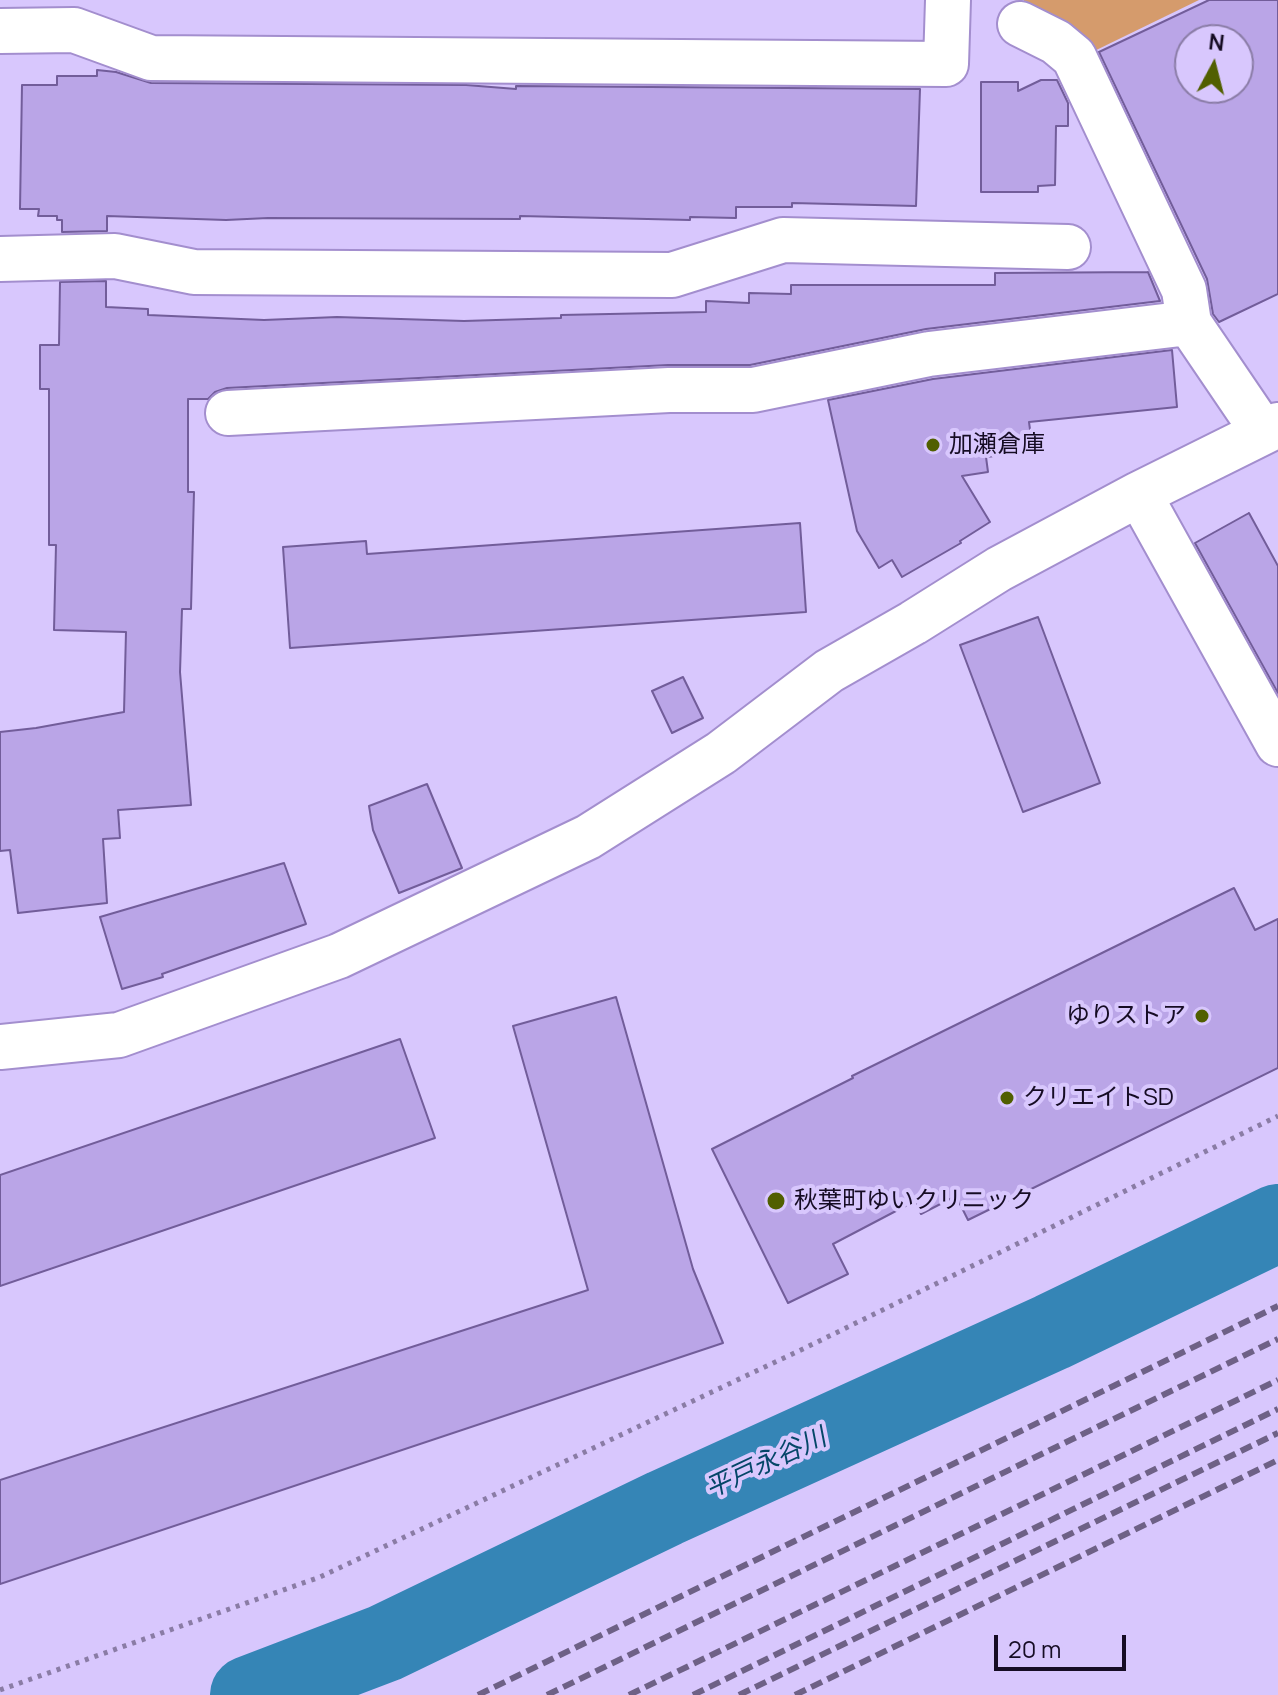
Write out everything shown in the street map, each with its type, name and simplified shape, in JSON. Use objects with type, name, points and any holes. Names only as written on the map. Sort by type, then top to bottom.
[{"type":"street","points":[[0,31],[74,30],[151,58],[946,64],[948,0]]},
{"type":"street","points":[[0,1047],[119,1035],[192,1009],[339,956],[588,837],[721,753],[829,671],[999,569],[1270,428],[1189,323],[1184,290],[1074,57],[1056,42],[1020,24]]},
{"type":"street","points":[[0,259],[115,256],[194,272],[672,275],[783,240],[1068,247]]},
{"type":"street","points":[[228,413],[669,390],[753,390],[929,354],[1189,323]]},
{"type":"street","points":[[1139,494],[1278,744]]},
{"type":"path","points":[[0,1690],[320,1577],[791,1355],[1278,1116]]},
{"type":"shaded area","points":[[1024,0],[1199,0],[1084,56],[1023,14]]},
{"type":"building","points":[[1209,0],[1278,0],[1278,294],[1219,322],[1213,314],[1207,279],[1099,52]]},
{"type":"building","points":[[97,70],[116,72],[151,83],[466,85],[516,89],[516,86],[920,89],[916,206],[792,203],[792,207],[736,207],[736,218],[690,217],[690,220],[520,216],[520,219],[226,220],[107,216],[107,231],[62,232],[62,220],[57,220],[57,216],[38,216],[39,209],[20,209],[22,85],[57,85],[57,76],[97,76]]},
{"type":"building","points":[[1041,80],[1057,80],[1068,103],[1068,126],[1056,126],[1055,185],[1038,186],[1038,192],[981,192],[981,82],[1018,82],[1018,91]]},
{"type":"building","points":[[1148,272],[1160,301],[926,329],[750,365],[668,365],[227,388],[215,392],[208,399],[188,399],[188,492],[194,492],[191,609],[182,609],[180,672],[191,805],[118,810],[120,838],[103,839],[107,903],[18,913],[10,850],[0,851],[0,732],[124,712],[126,632],[54,630],[56,545],[49,545],[49,389],[40,389],[40,345],[59,345],[60,282],[106,281],[106,307],[148,309],[148,315],[264,320],[337,317],[464,321],[706,312],[706,301],[749,303],[749,293],[791,294],[791,285],[995,285],[995,273]]},
{"type":"building","points":[[1172,350],[1177,407],[1029,422],[1033,452],[986,457],[988,472],[962,476],[990,522],[961,543],[902,577],[892,560],[879,568],[857,531],[828,400],[933,379]]},
{"type":"building","points":[[1249,513],[1278,566],[1278,693],[1195,543]]},
{"type":"building","points":[[800,523],[806,612],[290,648],[283,547],[366,541],[367,554]]},
{"type":"building","points":[[1038,617],[1100,783],[1023,812],[960,645]]},
{"type":"building","points":[[683,677],[703,718],[672,733],[652,691]]},
{"type":"building","points":[[427,784],[462,868],[399,893],[373,830],[369,806]]},
{"type":"building","points":[[284,863],[306,924],[122,989],[100,917]]},
{"type":"building","points":[[1234,888],[1255,930],[1278,919],[1278,1068],[968,1220],[956,1196],[921,1214],[915,1201],[833,1244],[848,1274],[788,1303],[712,1149],[852,1076]]},
{"type":"building","points":[[616,997],[693,1269],[723,1343],[0,1584],[0,1480],[588,1290],[513,1026]]},
{"type":"building","points":[[400,1039],[435,1138],[0,1286],[0,1175]]},
{"type":"waterway","name":"平戸永谷川","points":[[249,1695],[385,1643],[665,1508],[1052,1332],[1278,1223]]},
{"type":"railway","points":[[478,1695],[1278,1306]]},
{"type":"railway","points":[[547,1695],[1278,1339]]},
{"type":"railway","points":[[629,1695],[1278,1380]]},
{"type":"railway","points":[[693,1695],[1278,1409]]},
{"type":"railway","points":[[739,1695],[1278,1433]]},
{"type":"railway","points":[[795,1695],[1278,1460]]},
{"type":"place","name":"加瀬倉庫","points":[[933,445]]},
{"type":"place","name":"ゆりストア","points":[[1202,1016]]},
{"type":"place","name":"クリエイトSD","points":[[1007,1098]]},
{"type":"place","name":"秋葉町ゆいクリニック","points":[[776,1201]]}]
